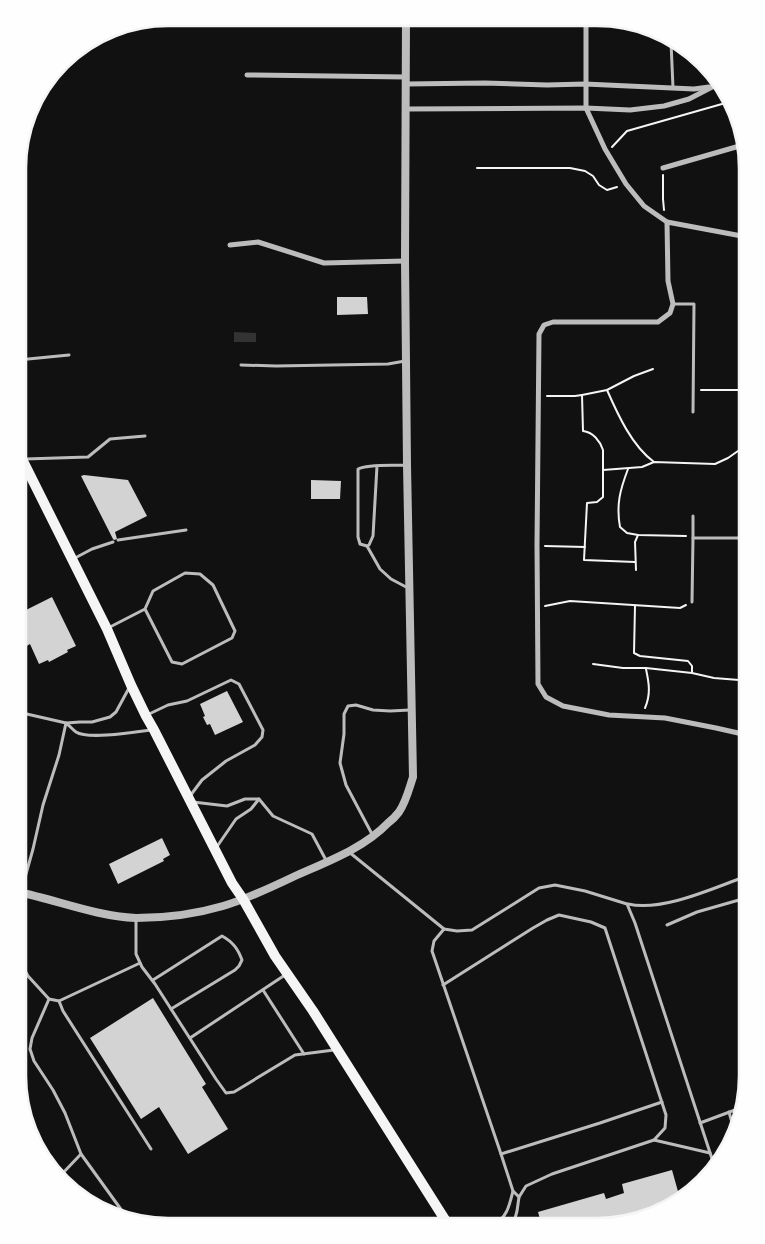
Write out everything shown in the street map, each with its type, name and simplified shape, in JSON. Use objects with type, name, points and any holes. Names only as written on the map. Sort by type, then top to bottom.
[{"type":"main road","points":[[26,467],[108,629],[131,685],[214,851],[275,956],[444,1218]]},
{"type":"street","points":[[26,894],[104,914],[136,918],[162,917],[221,907],[244,900],[349,852],[380,832],[399,812],[408,794],[413,777],[405,261],[406,26]]},
{"type":"street","points":[[586,26],[586,108],[604,149],[626,184],[644,206],[668,222],[739,235]]},
{"type":"street","points":[[247,75],[485,84],[585,84],[694,89],[712,86]]},
{"type":"street","points":[[406,109],[586,108],[630,110],[664,106],[689,99],[713,87]]},
{"type":"street","points":[[663,168],[737,147]]},
{"type":"street","points":[[668,222],[668,281],[673,304],[670,313],[658,322],[553,322],[544,325],[539,334],[538,684],[546,697],[563,706],[609,715],[665,718],[738,733]]},
{"type":"street","points":[[230,245],[258,242],[324,263],[405,261]]},
{"type":"lane","points":[[671,47],[673,88]]},
{"type":"lane","points":[[673,304],[694,304],[693,412]]},
{"type":"lane","points":[[26,359],[69,355]]},
{"type":"lane","points":[[242,365],[388,364],[406,361]]},
{"type":"lane","points":[[26,455],[88,457],[110,439],[145,436]]},
{"type":"lane","points":[[407,465],[361,467],[358,469],[358,537],[360,544],[367,546],[380,568],[391,580],[409,588]]},
{"type":"lane","points":[[367,546],[373,536],[377,466]]},
{"type":"lane","points":[[692,602],[693,516]]},
{"type":"lane","points":[[118,540],[186,530]]},
{"type":"lane","points":[[693,538],[739,538]]},
{"type":"lane","points":[[72,559],[92,549],[113,542]]},
{"type":"lane","points":[[108,629],[145,609],[153,591],[185,573],[200,574],[213,585],[235,631],[232,638],[182,664],[172,662],[145,609]]},
{"type":"lane","points":[[146,716],[168,705],[187,702],[231,680],[239,684],[263,730],[262,737],[255,745],[226,761],[202,780],[190,800],[227,806],[245,799],[259,799]]},
{"type":"lane","points":[[26,714],[66,723],[92,722],[110,717],[116,712],[131,685]]},
{"type":"lane","points":[[374,836],[346,785],[340,762],[344,734],[344,714],[348,706],[356,704],[373,710],[411,710]]},
{"type":"lane","points":[[66,723],[77,733],[98,736],[154,730]]},
{"type":"lane","points":[[26,870],[43,805],[60,751],[66,723]]},
{"type":"lane","points":[[214,851],[236,819],[251,808],[259,799]]},
{"type":"lane","points":[[259,799],[273,816],[312,834],[327,862]]},
{"type":"lane","points":[[349,852],[444,929],[457,931],[472,930],[539,888],[555,885],[585,891],[636,906],[669,903],[738,879]]},
{"type":"lane","points":[[667,925],[697,912],[738,900]]},
{"type":"lane","points":[[627,904],[712,1158]]},
{"type":"lane","points":[[443,985],[533,928],[559,915],[591,922],[605,928],[662,1102],[666,1115],[665,1128],[654,1140],[552,1174],[526,1186],[519,1197],[515,1218]]},
{"type":"lane","points":[[136,918],[136,954],[140,963],[226,1093],[234,1092],[295,1054],[337,1050]]},
{"type":"lane","points":[[444,929],[434,940],[432,951],[513,1191],[519,1197]]},
{"type":"lane","points":[[152,980],[222,936],[232,941],[242,960],[239,966],[171,1009]]},
{"type":"lane","points":[[26,972],[49,999],[59,1001],[140,963]]},
{"type":"lane","points":[[190,1038],[288,974]]},
{"type":"lane","points":[[263,990],[304,1054]]},
{"type":"lane","points":[[49,999],[32,1038],[30,1049],[34,1061],[65,1113],[81,1154],[121,1209]]},
{"type":"lane","points":[[59,1001],[63,1011],[151,1149]]},
{"type":"lane","points":[[501,1154],[662,1102]]},
{"type":"lane","points":[[700,1123],[734,1110]]},
{"type":"lane","points":[[729,1112],[731,1121]]},
{"type":"lane","points":[[654,1140],[710,1153]]},
{"type":"lane","points":[[64,1172],[81,1154]]},
{"type":"lane","points":[[503,1218],[508,1210],[513,1191]]},
{"type":"lane","points":[[438,1208],[448,1218]]},
{"type":"path","points":[[609,156],[613,145],[627,131],[723,104]]},
{"type":"path","points":[[477,168],[570,168],[585,171],[607,190],[626,184]]},
{"type":"path","points":[[663,168],[663,198],[668,222]]},
{"type":"path","points":[[539,396],[575,396],[607,390],[634,376],[653,369]]},
{"type":"path","points":[[607,390],[625,427],[645,456],[654,462]]},
{"type":"path","points":[[693,390],[739,390]]},
{"type":"path","points":[[582,394],[583,430],[601,444],[603,450],[603,497],[597,502],[587,503],[584,560],[635,562]]},
{"type":"path","points":[[603,470],[642,467],[654,462],[715,464],[739,452]]},
{"type":"path","points":[[628,468],[620,489],[618,517],[620,527],[627,533],[638,535],[684,535],[693,538]]},
{"type":"path","points":[[636,570],[635,542],[638,535]]},
{"type":"path","points":[[537,545],[585,547]]},
{"type":"path","points":[[537,606],[570,601],[680,608],[692,602]]},
{"type":"path","points":[[635,606],[634,654],[688,661],[692,666],[692,673]]},
{"type":"path","points":[[593,664],[623,668],[646,668],[738,680]]},
{"type":"path","points":[[641,717],[648,701],[650,686],[646,668]]},
{"type":"shaded area","points":[[234,332],[256,333],[256,342],[234,342]]},
{"type":"building","points":[[337,297],[367,297],[368,314],[337,315]]},
{"type":"building","points":[[81,476],[128,480],[147,516],[115,532],[117,539],[114,540]]},
{"type":"building","points":[[311,480],[341,481],[340,499],[311,499]]},
{"type":"building","points":[[52,597],[76,646],[49,662],[48,660],[39,664],[30,644],[26,646],[26,610]]},
{"type":"building","points":[[227,691],[243,722],[215,735],[210,724],[207,725],[203,717],[205,716],[200,704]]},
{"type":"building","points":[[162,838],[170,855],[163,859],[164,861],[118,884],[109,864]]},
{"type":"building","points":[[153,998],[206,1084],[202,1087],[228,1129],[188,1154],[159,1107],[141,1119],[90,1038]]},
{"type":"building","points":[[672,1170],[678,1192],[651,1207],[624,1215],[596,1218],[540,1218],[538,1212],[604,1193],[606,1199],[624,1193],[622,1184]]}]
